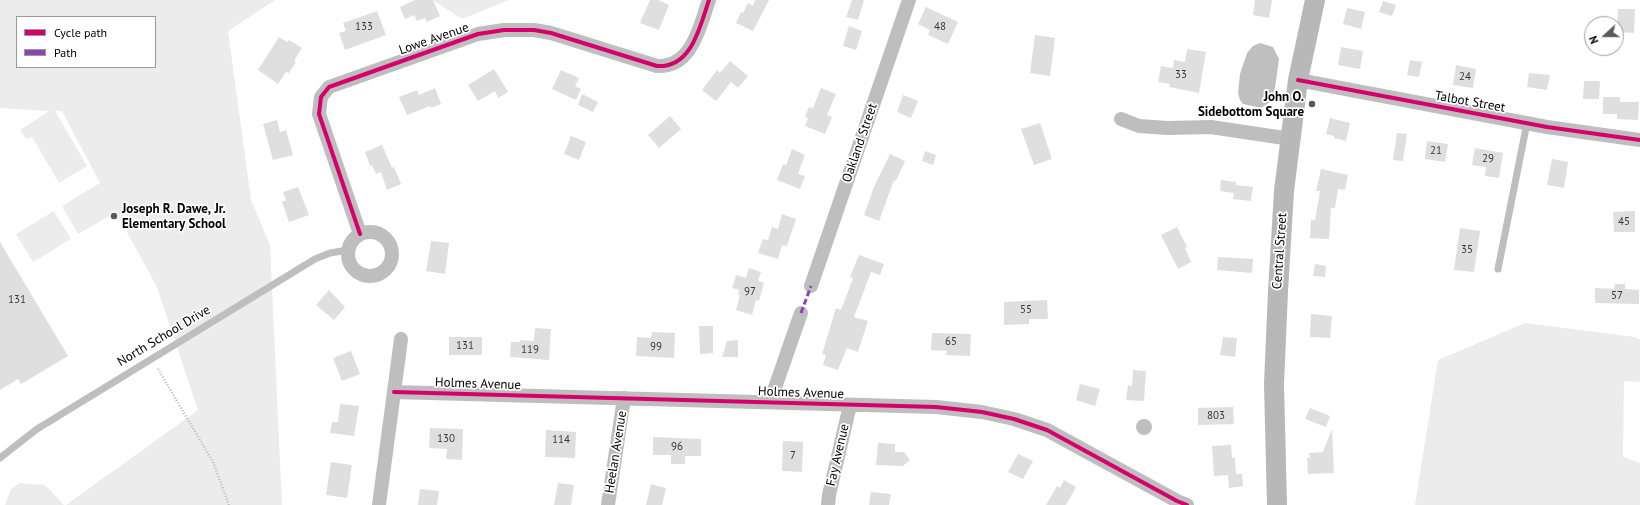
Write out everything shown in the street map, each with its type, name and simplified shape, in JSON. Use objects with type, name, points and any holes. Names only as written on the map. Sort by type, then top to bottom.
[{"type":"main road","name":"Central Street","points":[[1276,505],[1274,384],[1276,314],[1284,191],[1298,80],[1316,0]]},
{"type":"street","name":"Lowe Avenue","points":[[360,234],[319,114],[321,97],[329,87],[466,38],[504,30],[519,29],[551,33],[657,66],[663,66],[677,62],[689,51],[698,32],[709,0]]},
{"type":"street","name":"Oakland Street","points":[[811,286],[909,0]]},
{"type":"street","name":"Talbot Street","points":[[1298,80],[1527,123],[1640,140]]},
{"type":"street","points":[[1121,119],[1139,126],[1168,128],[1211,127],[1291,139]]},
{"type":"street","points":[[373,232],[381,234],[387,240],[391,248],[392,256],[387,268],[381,273],[373,276],[361,274],[351,266],[348,258],[348,250],[351,242],[360,234],[373,232]]},
{"type":"street","points":[[770,402],[801,313]]},
{"type":"street","points":[[379,505],[401,339]]},
{"type":"street","name":"Holmes Avenue","points":[[394,392],[936,407],[982,412],[1014,419],[1047,430],[1108,465],[1187,505]]},
{"type":"street","name":"Heelan Avenue","points":[[608,505],[624,398]]},
{"type":"street","name":"Fay Avenue","points":[[828,505],[850,405]]},
{"type":"lane","points":[[1498,269],[1527,123]]},
{"type":"lane","name":"North School Drive","points":[[0,458],[37,428],[315,259],[330,253],[348,250]]},
{"type":"path","points":[[158,369],[213,462],[229,505]]},
{"type":"shaded area","points":[[0,0],[275,0],[228,31],[251,200],[270,245],[282,505],[66,505],[198,410],[157,287],[116,212],[78,234],[62,206],[100,183],[62,111],[55,111],[87,166],[59,183],[32,137],[26,139],[20,130],[49,111],[0,108]]},
{"type":"shaded area","points":[[433,0],[509,0],[462,19]]},
{"type":"shaded area","points":[[1260,43],[1273,47],[1279,59],[1275,88],[1270,102],[1261,108],[1243,104],[1238,93],[1240,74],[1247,53],[1253,46]]},
{"type":"shaded area","points":[[54,211],[71,239],[33,262],[16,234]]},
{"type":"shaded area","points":[[1525,323],[1635,337],[1640,340],[1640,382],[1624,381],[1623,457],[1640,463],[1640,505],[1415,505],[1438,360]]},
{"type":"shaded area","points":[[1144,419],[1150,421],[1152,427],[1150,433],[1144,435],[1138,433],[1136,427],[1138,421]]},
{"type":"shaded area","points":[[20,483],[45,485],[64,505],[5,505],[11,489]]},
{"type":"building","points":[[415,0],[433,0],[440,16],[427,22],[425,18],[417,21],[414,15],[405,19],[400,7]]},
{"type":"building","points":[[650,0],[658,0],[669,5],[659,30],[640,23]]},
{"type":"building","points":[[755,0],[769,0],[753,31],[736,23],[741,12],[743,13],[748,3],[753,6]]},
{"type":"building","points":[[852,0],[864,0],[858,20],[846,17]]},
{"type":"building","points":[[1255,0],[1272,0],[1269,18],[1253,15]]},
{"type":"building","points":[[1383,1],[1396,5],[1392,16],[1379,12]]},
{"type":"building","points":[[926,7],[958,22],[948,44],[928,35],[930,30],[918,24]]},
{"type":"building","points":[[1347,8],[1365,12],[1361,29],[1343,24]]},
{"type":"building","points":[[1618,9],[1635,9],[1634,33],[1624,32],[1624,16],[1618,16]]},
{"type":"building","points":[[377,11],[386,35],[345,50],[339,33],[346,31],[343,23]]},
{"type":"building","points":[[849,26],[862,31],[856,50],[843,46]]},
{"type":"building","points":[[1035,35],[1055,38],[1050,76],[1030,73]]},
{"type":"building","points":[[279,37],[287,42],[289,40],[302,48],[289,73],[286,72],[278,84],[258,70]]},
{"type":"building","points":[[1341,47],[1363,51],[1360,69],[1338,65]]},
{"type":"building","points":[[1187,49],[1206,52],[1199,93],[1169,87],[1170,84],[1158,82],[1161,66],[1173,68],[1174,60],[1185,62]]},
{"type":"building","points":[[1410,60],[1422,62],[1419,77],[1407,75]]},
{"type":"building","points":[[730,61],[748,76],[738,88],[731,82],[716,101],[702,90],[717,70],[720,73]]},
{"type":"building","points":[[1456,65],[1476,69],[1473,88],[1453,85]]},
{"type":"building","points":[[494,69],[508,92],[498,98],[495,91],[478,101],[468,85]]},
{"type":"building","points":[[561,70],[579,78],[575,86],[581,89],[576,100],[552,89]]},
{"type":"building","points":[[1529,73],[1550,75],[1547,90],[1527,87]]},
{"type":"building","points":[[1584,81],[1600,81],[1599,99],[1583,99]]},
{"type":"building","points":[[435,88],[441,104],[431,108],[430,106],[407,115],[399,97],[417,90],[419,95]]},
{"type":"building","points":[[821,88],[836,94],[827,115],[832,117],[825,134],[805,126],[808,118],[805,117],[809,107],[813,108]]},
{"type":"building","points":[[582,94],[598,102],[593,112],[578,105]]},
{"type":"building","points":[[903,95],[918,101],[911,118],[897,112]]},
{"type":"building","points":[[1603,97],[1620,97],[1620,102],[1639,102],[1638,120],[1617,119],[1617,114],[1603,114]]},
{"type":"building","points":[[670,116],[681,129],[659,148],[648,135]]},
{"type":"building","points":[[1330,118],[1350,123],[1346,141],[1326,134]]},
{"type":"building","points":[[277,120],[280,132],[286,130],[293,155],[273,160],[263,124]]},
{"type":"building","points":[[1040,123],[1052,159],[1034,165],[1021,129]]},
{"type":"building","points":[[1397,133],[1407,134],[1403,161],[1393,160]]},
{"type":"building","points":[[571,136],[586,142],[579,160],[564,154]]},
{"type":"building","points":[[1427,141],[1448,144],[1445,162],[1425,159]]},
{"type":"building","points":[[382,145],[401,184],[387,190],[381,172],[376,174],[372,165],[370,166],[365,152]]},
{"type":"building","points":[[1475,148],[1503,153],[1499,178],[1485,176],[1486,167],[1472,165]]},
{"type":"building","points":[[792,149],[805,155],[798,174],[805,176],[800,189],[777,180],[783,164],[786,165]]},
{"type":"building","points":[[925,151],[936,155],[933,165],[922,161]]},
{"type":"building","points":[[890,154],[905,161],[896,181],[894,180],[879,221],[864,215],[874,187]]},
{"type":"building","points":[[1552,159],[1568,162],[1564,188],[1547,185]]},
{"type":"building","points":[[1321,169],[1348,175],[1345,190],[1338,189],[1335,208],[1331,208],[1329,239],[1310,238],[1311,220],[1315,220],[1320,191],[1316,191]]},
{"type":"building","points":[[1221,180],[1236,182],[1236,185],[1253,187],[1251,201],[1233,199],[1234,193],[1220,191]]},
{"type":"building","points":[[298,187],[309,215],[289,222],[282,202],[286,200],[283,192]]},
{"type":"building","points":[[1635,211],[1635,232],[1614,232],[1613,212]]},
{"type":"building","points":[[782,214],[796,219],[787,246],[782,245],[778,259],[758,253],[763,239],[768,240],[772,227],[778,229]]},
{"type":"building","points":[[1177,227],[1187,247],[1185,248],[1191,262],[1178,269],[1161,235]]},
{"type":"building","points":[[1460,228],[1480,231],[1474,272],[1454,270]]},
{"type":"building","points":[[431,241],[449,243],[445,274],[426,271]]},
{"type":"building","points":[[0,242],[68,356],[21,384],[18,379],[0,390]]},
{"type":"building","points":[[859,255],[884,264],[880,275],[871,272],[854,317],[868,321],[858,352],[847,348],[838,370],[823,365],[826,355],[822,354],[836,308],[841,310],[853,278],[850,277]]},
{"type":"building","points":[[1218,257],[1253,259],[1252,273],[1217,270]]},
{"type":"building","points":[[1315,264],[1326,266],[1325,277],[1313,276]]},
{"type":"building","points":[[749,268],[761,272],[758,281],[764,283],[759,301],[756,300],[752,315],[736,310],[740,295],[738,295],[739,290],[732,288],[736,275],[746,278]]},
{"type":"building","points":[[1615,284],[1625,284],[1625,289],[1639,290],[1639,304],[1595,303],[1595,288],[1614,289]]},
{"type":"building","points":[[329,290],[345,307],[334,320],[316,305]]},
{"type":"building","points":[[1047,300],[1048,319],[1029,319],[1029,324],[1004,325],[1004,302]]},
{"type":"building","points":[[1311,314],[1332,316],[1330,338],[1310,337]]},
{"type":"building","points":[[699,326],[713,326],[713,353],[700,354]]},
{"type":"building","points":[[535,328],[551,329],[549,360],[510,357],[511,342],[520,342],[520,340],[534,341]]},
{"type":"building","points":[[652,332],[675,333],[674,358],[636,356],[637,337],[651,338]]},
{"type":"building","points":[[932,333],[971,334],[970,356],[946,355],[947,351],[931,350]]},
{"type":"building","points":[[449,337],[482,337],[482,355],[449,355]]},
{"type":"building","points":[[1223,337],[1237,338],[1235,357],[1220,355]]},
{"type":"building","points":[[738,340],[738,357],[722,357],[727,341]]},
{"type":"building","points":[[351,351],[360,374],[342,381],[333,358]]},
{"type":"building","points":[[1133,370],[1146,371],[1144,401],[1126,400],[1128,385],[1132,386]]},
{"type":"building","points":[[1080,384],[1100,389],[1095,406],[1076,400]]},
{"type":"building","points":[[340,404],[359,406],[354,436],[330,433],[332,422],[338,422]]},
{"type":"building","points":[[1233,407],[1234,424],[1198,425],[1198,408]]},
{"type":"building","points":[[1310,408],[1330,416],[1326,427],[1305,419]]},
{"type":"building","points":[[430,428],[463,429],[462,460],[446,459],[447,449],[429,448]]},
{"type":"building","points":[[1332,429],[1334,473],[1308,474],[1307,458],[1310,458],[1309,453],[1323,452]]},
{"type":"building","points":[[546,430],[576,432],[575,458],[545,457]]},
{"type":"building","points":[[653,437],[701,439],[701,456],[685,456],[685,464],[671,464],[671,455],[653,455]]},
{"type":"building","points":[[783,441],[803,442],[802,472],[782,471]]},
{"type":"building","points":[[878,443],[895,444],[895,452],[904,452],[910,460],[903,466],[876,465]]},
{"type":"building","points":[[1231,445],[1232,458],[1235,458],[1236,474],[1242,474],[1243,486],[1229,488],[1228,475],[1214,476],[1212,446]]},
{"type":"building","points":[[1018,454],[1033,461],[1023,479],[1008,472]]},
{"type":"building","points":[[331,462],[352,465],[347,498],[326,495]]},
{"type":"building","points":[[1064,480],[1076,487],[1066,505],[1046,505],[1057,486],[1060,488]]},
{"type":"building","points":[[558,483],[574,485],[571,505],[554,505]]},
{"type":"building","points":[[651,484],[666,488],[662,505],[646,505]]},
{"type":"building","points":[[420,489],[439,491],[437,505],[418,505]]},
{"type":"building","points":[[871,492],[891,494],[889,505],[869,505]]},
{"type":"marked path","points":[[801,313],[811,286]]},
{"type":"cycle path","points":[[360,234],[319,114],[321,97],[329,87],[478,34],[504,30],[534,30],[551,33],[657,66],[669,65],[679,60],[693,44],[709,0]]},
{"type":"cycle path","points":[[1298,80],[1547,127],[1640,140]]},
{"type":"cycle path","points":[[394,392],[936,407],[982,412],[1014,419],[1047,430],[1187,505]]},
{"type":"place","name":"John O. Sidebottom Square","points":[[1312,104]]},
{"type":"place","name":"Joseph R. Dawe, Jr. Elementary School","points":[[114,216]]}]
